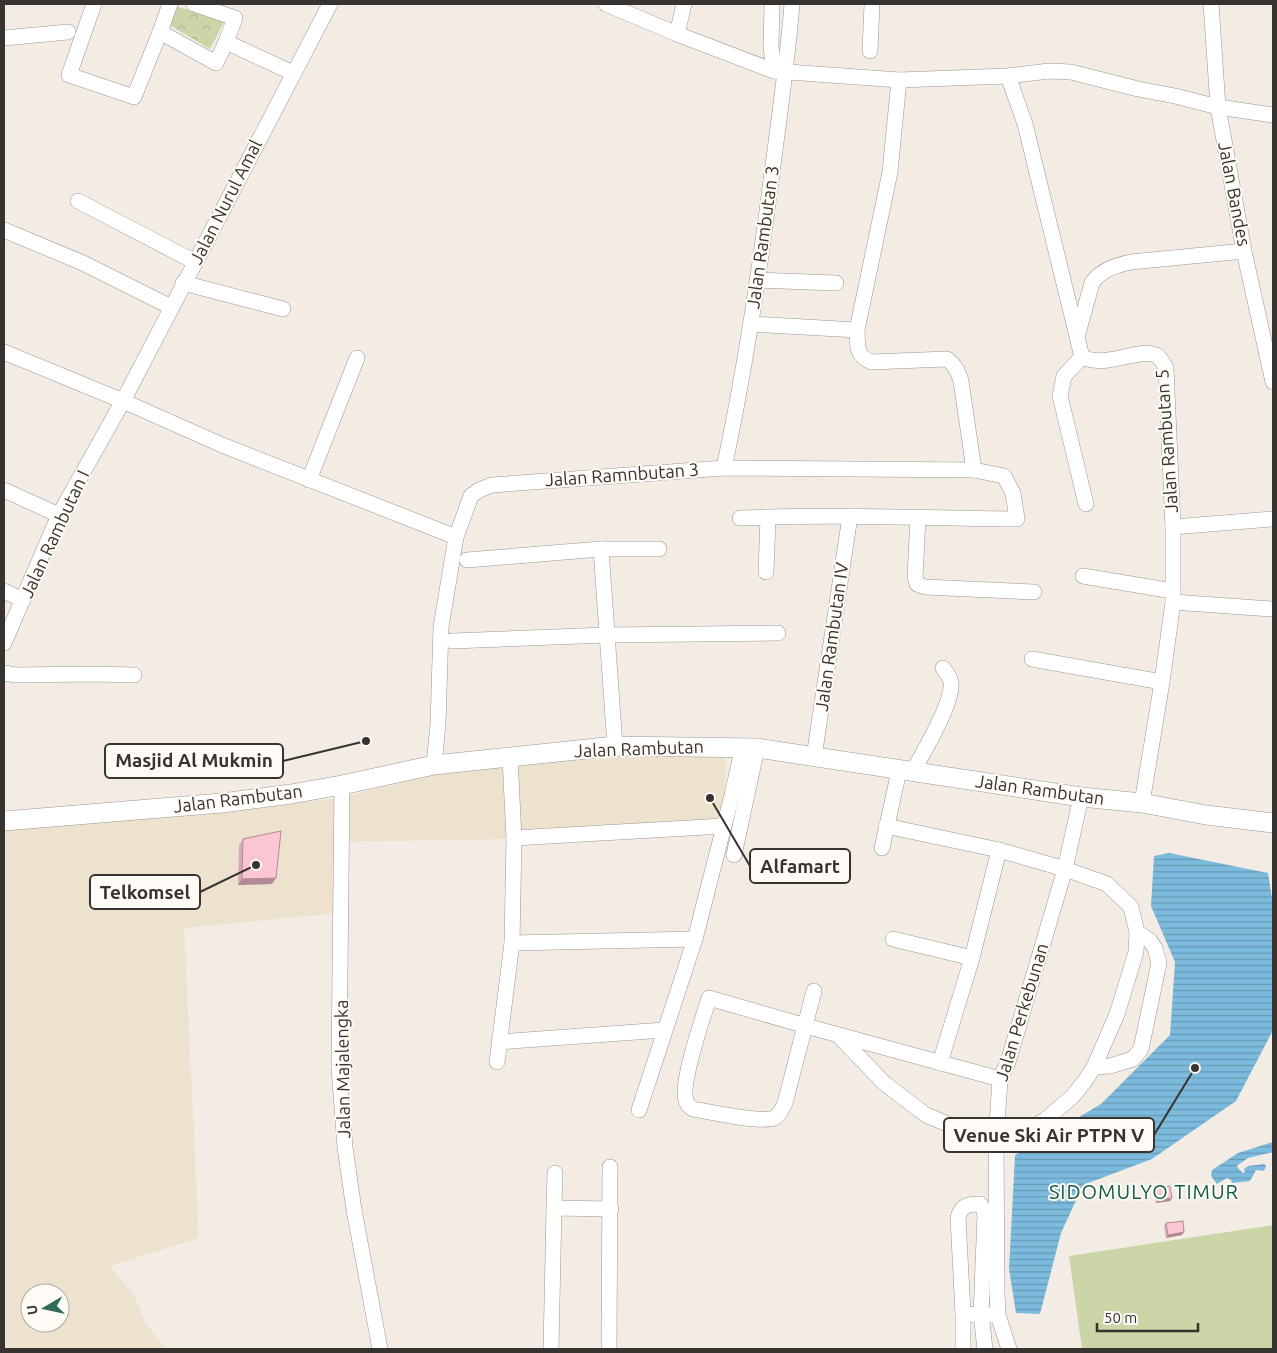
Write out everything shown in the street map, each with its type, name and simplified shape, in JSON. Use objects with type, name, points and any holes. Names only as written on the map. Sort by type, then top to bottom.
[{"type":"main road","name":"Jalan Rambutan","points":[[4,820],[222,803],[342,785],[434,765],[615,746],[750,747],[906,772],[1273,823]]},
{"type":"street","points":[[94,4],[69,75],[134,97],[170,4]]},
{"type":"street","points":[[160,32],[216,63],[235,18],[194,4]]},
{"type":"street","name":"Jalan Nurul Amal","points":[[123,401],[330,4]]},
{"type":"street","points":[[606,4],[677,34],[780,72],[899,80],[1071,72],[1138,90],[1175,96],[1218,107],[1273,115]]},
{"type":"street","points":[[677,34],[684,4]]},
{"type":"street","points":[[772,4],[771,48],[780,72]]},
{"type":"street","name":"Jalan Rambutan 3","points":[[724,468],[758,280],[780,72],[792,4]]},
{"type":"street","points":[[870,51],[872,4]]},
{"type":"street","name":"Jalan Bandes","points":[[1211,4],[1218,107],[1244,251],[1273,382]]},
{"type":"street","points":[[4,38],[68,32]]},
{"type":"street","points":[[226,42],[293,73]]},
{"type":"street","points":[[1008,76],[1025,124],[1078,335],[1082,357],[1064,376],[1060,396],[1086,504]]},
{"type":"street","points":[[899,80],[890,172],[857,330],[858,352],[862,358],[871,362],[947,359],[953,363],[958,370],[961,381],[974,470]]},
{"type":"street","points":[[78,202],[195,262]]},
{"type":"street","points":[[4,230],[83,263],[171,307]]},
{"type":"street","points":[[1078,335],[1092,283],[1096,277],[1107,270],[1131,262],[1244,251]]},
{"type":"street","points":[[758,280],[836,283]]},
{"type":"street","points":[[183,283],[283,310]]},
{"type":"street","points":[[751,324],[857,330]]},
{"type":"street","points":[[4,352],[123,401],[222,445],[456,537]]},
{"type":"street","name":"Jalan Rambutan 5","points":[[1082,357],[1101,362],[1149,353],[1161,358],[1166,368],[1173,596],[1162,682],[1142,804]]},
{"type":"street","points":[[309,480],[357,358]]},
{"type":"street","name":"Jalan Rambutan I","points":[[4,643],[59,515],[123,401]]},
{"type":"street","name":"Jalan Ramnbutan 3","points":[[434,765],[438,724],[441,627],[456,537],[471,496],[479,490],[492,485],[724,468],[974,470],[1004,476],[1013,493],[1017,519],[918,518]]},
{"type":"street","points":[[4,490],[59,515]]},
{"type":"street","points":[[740,518],[850,516],[918,518],[915,577],[917,584],[924,587],[1034,592]]},
{"type":"street","name":"Jalan Rambutan IV","points":[[814,757],[850,516]]},
{"type":"street","points":[[766,572],[768,517]]},
{"type":"street","points":[[1172,527],[1273,519]]},
{"type":"street","points":[[601,549],[615,746]]},
{"type":"street","points":[[468,560],[601,549],[658,549]]},
{"type":"street","points":[[1083,576],[1173,596],[1271,609]]},
{"type":"street","points":[[4,590],[24,600]]},
{"type":"street","points":[[452,641],[607,635],[778,633]]},
{"type":"street","points":[[1032,659],[1162,682]]},
{"type":"street","points":[[882,848],[886,826],[906,772],[941,717],[951,693],[951,680],[943,668]]},
{"type":"street","points":[[4,674],[16,676],[134,675]]},
{"type":"street","points":[[639,1110],[695,938],[724,826],[750,747]]},
{"type":"street","points":[[734,856],[750,747]]},
{"type":"street","points":[[497,1062],[512,943],[514,838],[510,758]]},
{"type":"street","name":"Jalan Majalengka","points":[[342,785],[339,1068],[341,1106],[354,1210],[380,1349]]},
{"type":"street","name":"Jalan Perkebunan","points":[[1009,1349],[998,1315],[996,1140],[1000,1079],[1008,1062],[1065,869],[1081,797]]},
{"type":"street","points":[[514,838],[724,826]]},
{"type":"street","points":[[838,1035],[884,1083],[926,1115],[974,1135],[996,1140],[1022,1133],[1045,1120],[1073,1096],[1094,1067],[1117,1014],[1136,952],[1137,932],[1131,907],[1106,884],[1065,869],[998,850],[886,826]]},
{"type":"street","points":[[940,1063],[972,958],[998,850]]},
{"type":"street","points":[[1094,1067],[1110,1066],[1133,1059],[1141,1049],[1159,963],[1155,948],[1150,941],[1137,932]]},
{"type":"street","points":[[512,943],[695,938]]},
{"type":"street","points":[[893,939],[972,958]]},
{"type":"street","points":[[814,991],[806,1026],[785,1103],[780,1113],[774,1118],[760,1119],[692,1109],[686,1101],[686,1090],[691,1060],[709,998],[806,1026],[838,1035],[1000,1079]]},
{"type":"street","points":[[499,1042],[664,1030]]},
{"type":"street","points":[[609,1349],[610,1168]]},
{"type":"street","points":[[551,1349],[554,1173]]},
{"type":"street","points":[[963,1349],[958,1217],[960,1210],[966,1205],[980,1204],[985,1216],[981,1314],[985,1349]]},
{"type":"street","points":[[554,1208],[611,1209]]},
{"type":"street","points":[[963,1314],[998,1315]]},
{"type":"shaded area","points":[[716,752],[726,762],[724,810],[709,823],[507,839],[337,842],[337,913],[184,928],[199,1238],[110,1266],[135,1297],[145,1322],[166,1349],[4,1349],[4,829],[156,818],[334,799],[432,775],[607,755]]},
{"type":"green space","points":[[176,6],[224,22],[210,49],[168,24]]},
{"type":"green space","points":[[1273,1225],[1273,1349],[1082,1349],[1069,1256]]},
{"type":"water","points":[[1169,853],[1268,873],[1273,905],[1273,1030],[1236,1101],[1152,1159],[1083,1185],[1061,1233],[1040,1314],[1016,1313],[1009,1269],[1015,1155],[1101,1104],[1170,1035],[1175,962],[1151,906],[1154,856]]},
{"type":"water","points":[[1273,1142],[1273,1152],[1248,1158],[1238,1165],[1237,1167],[1243,1173],[1245,1172],[1244,1169],[1248,1166],[1264,1164],[1266,1166],[1263,1171],[1256,1170],[1250,1181],[1232,1183],[1227,1178],[1217,1184],[1211,1176],[1212,1170],[1238,1153]]},
{"type":"building","points":[[281,831],[276,878],[242,879],[243,839]]},
{"type":"building","points":[[1170,1186],[1172,1198],[1158,1200],[1156,1188]]},
{"type":"building","points":[[1183,1221],[1184,1232],[1168,1235],[1166,1223]]},
{"type":"place","name":"Masjid Al Mukmin","points":[[366,741]]},
{"type":"place","name":"Alfamart","points":[[710,798]]},
{"type":"place","name":"Telkomsel","points":[[256,865]]},
{"type":"place","name":"Venue Ski Air PTPN V","points":[[1195,1068]]},
{"type":"district","name":"SIDOMULYO TIMUR","points":[[1144,1192]]}]
